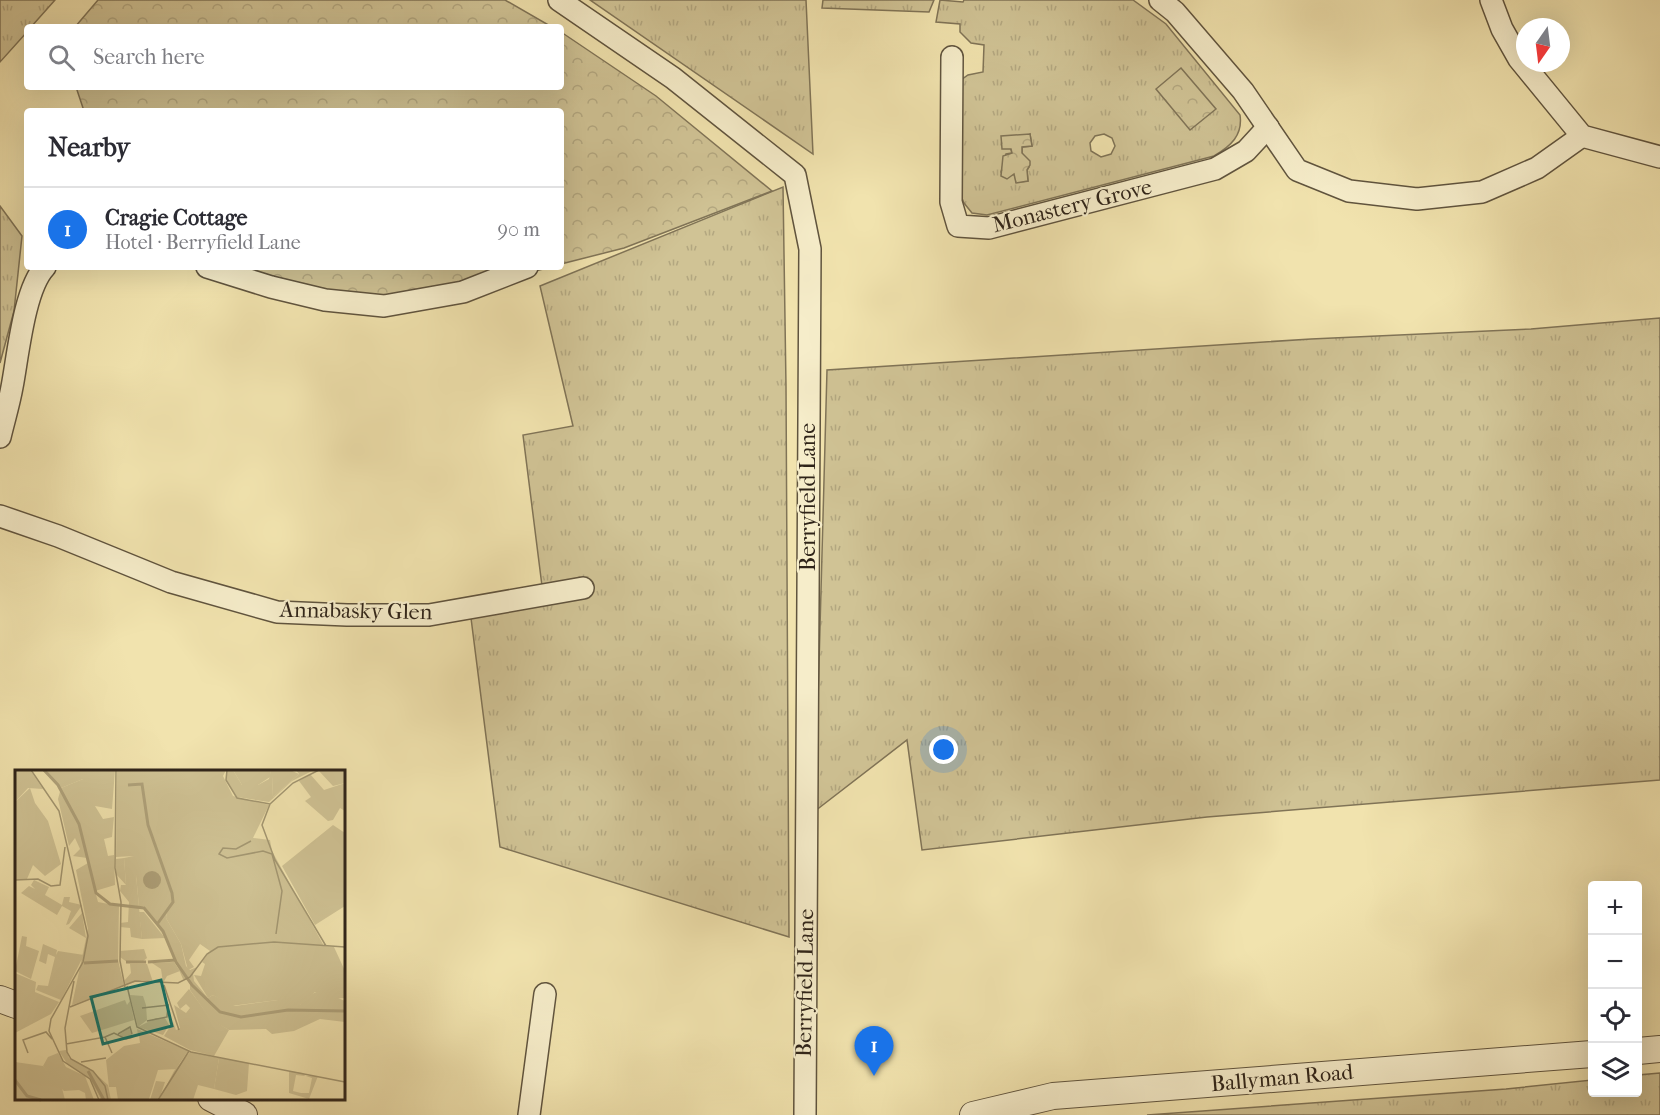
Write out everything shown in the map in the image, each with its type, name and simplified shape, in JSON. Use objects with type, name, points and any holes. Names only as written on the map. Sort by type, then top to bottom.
[{"type":"street","name":"Berryfield Lane","points":[[559,0],[673,78],[795,175],[810,249],[805,1115]]},
{"type":"street","points":[[1160,0],[1175,12],[1243,91],[1297,170],[1349,191],[1417,199],[1482,192],[1537,168],[1582,136]]},
{"type":"street","points":[[1491,0],[1502,29],[1519,58],[1582,136],[1660,157]]},
{"type":"street","name":"Monastery Grove","points":[[952,57],[951,202],[958,226],[989,228],[1215,169],[1246,151],[1268,128]]},
{"type":"street","points":[[0,437],[12,391],[29,299],[43,270]]},
{"type":"street","points":[[217,270],[271,287],[325,300],[384,306],[463,292],[518,270]]},
{"type":"street","name":"Annabasky Glen","points":[[0,516],[58,536],[171,582],[277,612],[429,615],[583,588]]},
{"type":"street","points":[[529,1115],[545,994]]},
{"type":"street","points":[[0,999],[15,1005]]},
{"type":"street","points":[[1642,1051],[1660,1049]]},
{"type":"street","name":"Ballyman Road","points":[[973,1115],[1053,1096],[1588,1054]]},
{"type":"street","points":[[215,1100],[244,1115]]},
{"type":"green space","points":[[0,0],[55,0],[34,24],[24,24],[24,35],[0,62]]},
{"type":"green space","points":[[98,0],[505,0],[547,24],[78,24]]},
{"type":"green space","points":[[590,0],[806,0],[813,154]]},
{"type":"green space","points":[[823,0],[934,0],[929,12],[822,8]]},
{"type":"green space","points":[[940,0],[963,2],[964,0],[1133,0],[1166,24],[1240,115],[1238,134],[1226,148],[1214,156],[987,215],[972,213],[964,203],[958,189],[961,80],[968,75],[983,72],[984,45],[971,43],[960,32],[960,24],[936,22]],"holes":[[[1030,134],[1032,146],[1022,147],[1022,153],[1029,167],[1028,181],[1016,182],[1015,175],[1001,172],[1006,154],[1012,153],[1011,149]],[[1104,134],[1112,138],[1115,146],[1111,154],[1101,157],[1091,151],[1090,143],[1095,136]]]},
{"type":"green space","points":[[564,34],[656,96],[772,191],[624,248],[564,263],[564,108],[83,108],[77,90],[564,90]]},
{"type":"green space","points":[[1181,68],[1216,109],[1190,130],[1156,89]]},
{"type":"green space","points":[[1030,134],[1032,146],[1022,147],[1022,153],[1030,161],[1027,170],[1028,181],[1016,183],[1014,174],[1007,179],[1001,176],[1003,156],[1012,153],[1011,149],[1002,149],[1001,136]]},
{"type":"green space","points":[[783,187],[789,937],[500,847],[471,618],[542,586],[523,435],[573,426],[540,286]]},
{"type":"green space","points":[[0,206],[22,236],[14,311],[0,363]]},
{"type":"green space","points":[[243,270],[539,270],[484,284],[388,296],[320,290]]},
{"type":"green space","points":[[1660,318],[1660,780],[1207,817],[922,850],[907,740],[815,811],[827,370],[1311,339],[1531,329]]},
{"type":"green space","points":[[1660,1073],[1660,1115],[1147,1115],[1506,1089],[1588,1080],[1588,1097],[1642,1097],[1642,1075]]},
{"type":"place","name":"Cragie Cottage","points":[[874,1076]]}]
